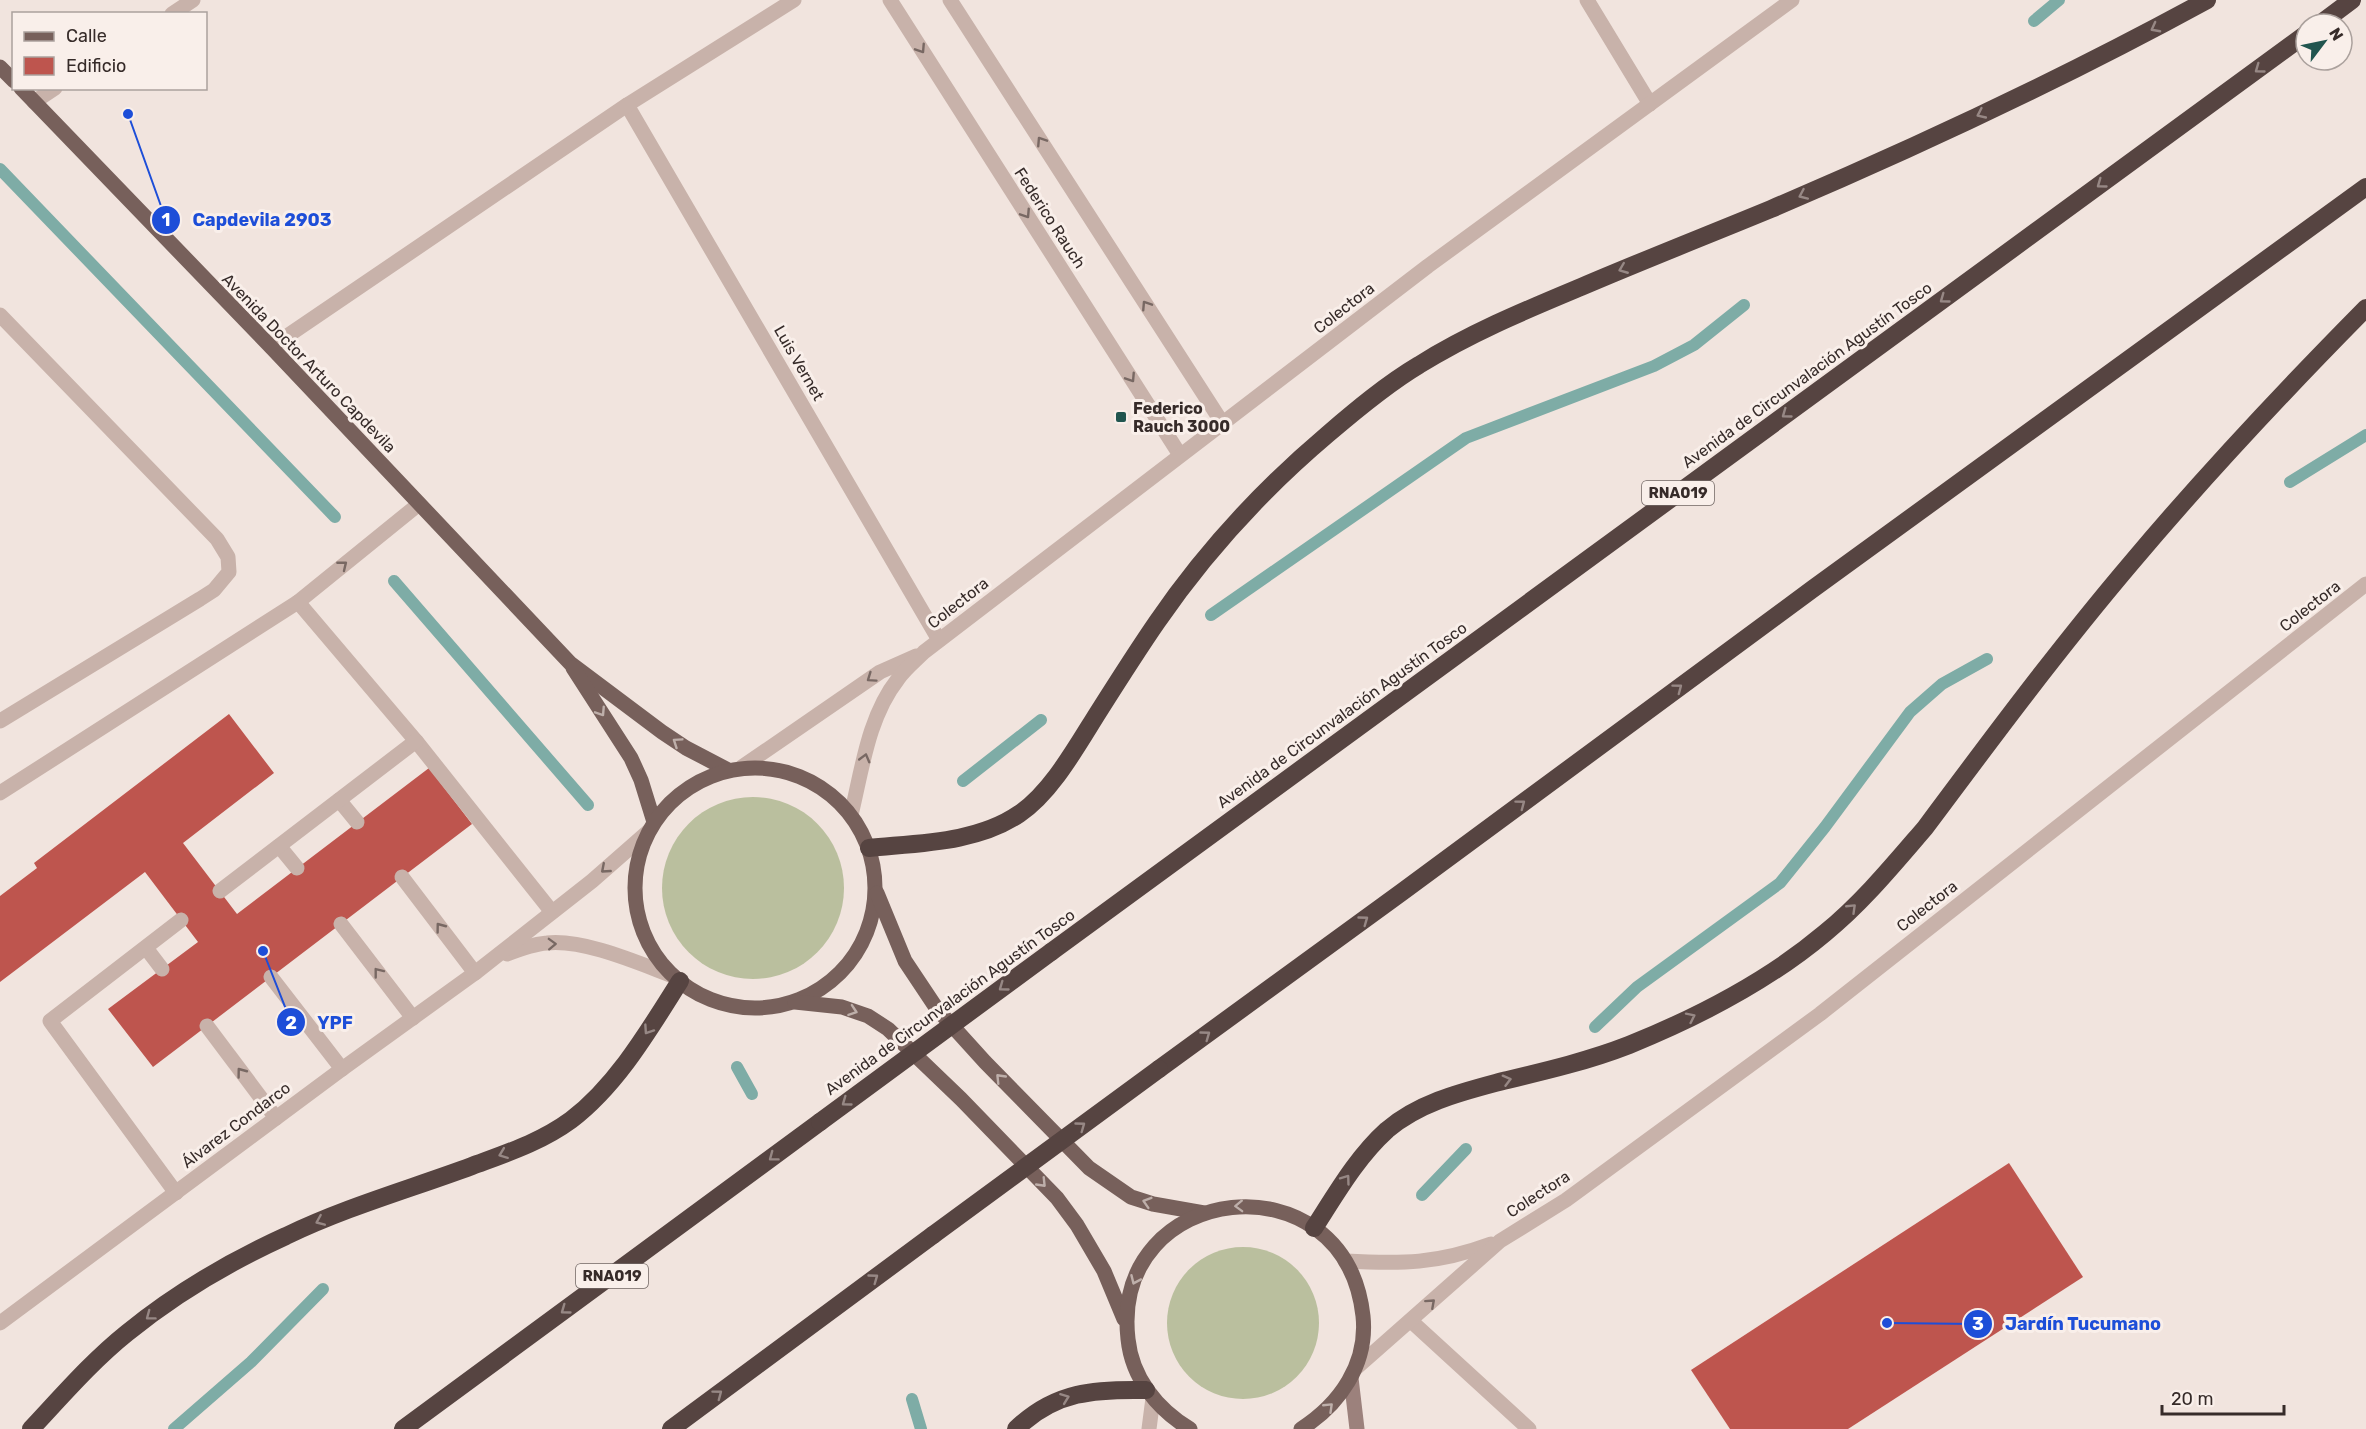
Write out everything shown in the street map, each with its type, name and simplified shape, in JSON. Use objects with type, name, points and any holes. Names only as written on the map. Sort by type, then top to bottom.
[{"type":"highway","points":[[869,848],[933,842],[964,836],[987,830],[1023,812],[1044,791],[1064,765],[1159,619],[1191,574],[1230,528],[1278,479],[1325,436],[1417,365],[1530,308],[1805,194],[1929,138],[2049,82],[2207,0]]},
{"type":"highway","points":[[2336,12],[2352,0]]},
{"type":"highway","name":"Avenida de Circunvalación Agustín Tosco","points":[[403,1429],[2294,43]]},
{"type":"highway","points":[[671,1429],[1814,588],[2366,188]]},
{"type":"highway","points":[[1314,1228],[1363,1155],[1386,1131],[1407,1115],[1461,1092],[1564,1065],[1627,1045],[1665,1029],[1757,981],[1798,955],[1827,932],[1898,860],[1925,828],[2086,618],[2133,561],[2258,420],[2366,308]]},
{"type":"highway","points":[[31,1429],[77,1380],[127,1333],[180,1294],[230,1263],[349,1209],[534,1142],[563,1125],[594,1097],[646,1035],[676,979]]},
{"type":"highway","points":[[1016,1429],[1041,1408],[1067,1396],[1089,1391],[1150,1394]]},
{"type":"main road","points":[[0,67],[12,79]]},
{"type":"main road","name":"Avenida Doctor Arturo Capdevila","points":[[23,90],[271,347],[570,663],[686,748],[735,769]]},
{"type":"main road","name":"Avenida Doctor Arturo Capdevila","points":[[570,663],[631,758],[641,780],[652,826]]},
{"type":"main road","name":"Avenida Doctor Arturo Capdevila","points":[[735,769],[782,770],[808,779],[830,794],[851,815],[869,848],[875,875],[875,902],[867,934],[850,962],[827,985],[795,1002],[765,1008],[731,1006],[700,995],[676,979],[646,941],[635,900],[635,872],[638,854],[652,826],[676,794],[695,782],[719,772],[735,769]]},
{"type":"main road","name":"Avenida Doctor Arturo Capdevila","points":[[875,888],[905,961],[937,1009],[985,1062],[1089,1168],[1131,1197],[1153,1204],[1205,1213]]},
{"type":"main road","name":"Avenida Doctor Arturo Capdevila","points":[[795,1002],[842,1007],[868,1016],[888,1029],[961,1099],[1057,1198],[1077,1225],[1104,1271],[1126,1324],[1132,1361],[1150,1394],[1172,1418],[1190,1429]]},
{"type":"main road","name":"Avenida Doctor Arturo Capdevila","points":[[1126,1324],[1131,1288],[1151,1251],[1187,1220],[1232,1206],[1251,1206],[1296,1217],[1314,1228],[1345,1261],[1358,1289],[1364,1323],[1362,1344],[1353,1373],[1332,1405],[1301,1429]]},
{"type":"main road","name":"Avenida Doctor Arturo Capdevila","points":[[1353,1373],[1357,1429]]},
{"type":"street","points":[[175,12],[193,0]]},
{"type":"street","points":[[271,347],[627,105],[794,0]]},
{"type":"street","name":"Federico Rauch","points":[[890,0],[1180,455]]},
{"type":"street","name":"Federico Rauch","points":[[950,0],[1223,424]]},
{"type":"street","points":[[1587,0],[1650,104]]},
{"type":"street","name":"Colectora","points":[[851,815],[873,727],[881,706],[898,679],[924,652],[1428,266],[1792,0]]},
{"type":"street","points":[[34,102],[52,90]]},
{"type":"street","name":"Luis Vernet","points":[[627,105],[939,640]]},
{"type":"street","points":[[0,315],[217,539],[228,557],[229,572],[214,590],[0,721]]},
{"type":"street","points":[[0,793],[298,602],[419,504]]},
{"type":"street","name":"Colectora","points":[[1353,1373],[1500,1241],[1566,1200],[1820,1014],[2366,585]]},
{"type":"street","points":[[298,602],[416,741],[552,912]]},
{"type":"street","name":"Colectora","points":[[735,769],[880,672],[924,652]]},
{"type":"street","points":[[220,891],[416,741]]},
{"type":"street","points":[[339,800],[357,822]]},
{"type":"street","name":"Álvarez Condarco","points":[[0,1323],[342,1069],[476,973],[552,912],[652,826]]},
{"type":"street","points":[[279,846],[297,868]]},
{"type":"street","points":[[402,877],[476,973]]},
{"type":"street","points":[[176,1193],[50,1021],[181,920]]},
{"type":"street","points":[[341,924],[413,1018]]},
{"type":"street","name":"Álvarez Condarco","points":[[495,958],[538,944],[550,942],[576,944],[628,959],[676,979]]},
{"type":"street","points":[[146,948],[162,969]]},
{"type":"street","points":[[271,977],[342,1069]]},
{"type":"street","points":[[207,1026],[276,1118]]},
{"type":"street","name":"Colectora","points":[[1345,1261],[1410,1263],[1445,1259],[1500,1241]]},
{"type":"street","points":[[1411,1321],[1529,1429]]},
{"type":"street","points":[[1149,1429],[1150,1394]]},
{"type":"green space","points":[[753,797],[788,804],[804,812],[817,824],[829,837],[837,853],[844,888],[837,923],[829,939],[817,952],[804,964],[788,972],[753,979],[718,972],[702,964],[689,952],[677,939],[669,923],[662,888],[669,853],[677,837],[689,824],[702,812],[718,804]]},
{"type":"green space","points":[[1243,1247],[1258,1248],[1272,1253],[1297,1269],[1313,1294],[1318,1308],[1318,1338],[1313,1352],[1297,1377],[1272,1393],[1258,1398],[1243,1399],[1228,1398],[1214,1393],[1189,1377],[1173,1352],[1168,1338],[1167,1323],[1168,1308],[1173,1294],[1189,1269],[1214,1253],[1228,1248]]},
{"type":"building","points":[[229,714],[274,773],[183,843],[237,914],[429,768],[472,824],[153,1067],[108,1009],[198,942],[145,872],[0,982],[0,896],[37,868],[34,863]]},
{"type":"building","points":[[2009,1163],[2083,1277],[1848,1429],[1730,1429],[1691,1370]]},
{"type":"waterway","points":[[2034,21],[2059,0]]},
{"type":"waterway","points":[[0,169],[335,517]]},
{"type":"waterway","points":[[1211,615],[1466,438],[1654,366],[1694,345],[1744,305]]},
{"type":"waterway","points":[[2290,482],[2366,435]]},
{"type":"waterway","points":[[394,581],[588,805]]},
{"type":"waterway","points":[[1595,1027],[1637,987],[1780,883],[1825,827],[1910,712],[1942,684],[1987,659]]},
{"type":"waterway","points":[[963,781],[1041,720]]},
{"type":"waterway","points":[[737,1067],[752,1094]]},
{"type":"waterway","points":[[1422,1195],[1466,1149]]},
{"type":"waterway","points":[[174,1429],[251,1362],[323,1289]]},
{"type":"waterway","points":[[912,1399],[921,1429]]},
{"type":"place","name":"Capdevila 2903","points":[[128,114]]},
{"type":"place","name":"Federico Rauch 3000","points":[[1121,417]]},
{"type":"place","name":"YPF","points":[[263,951]]},
{"type":"place","name":"Jardín Tucumano","points":[[1887,1323]]}]
